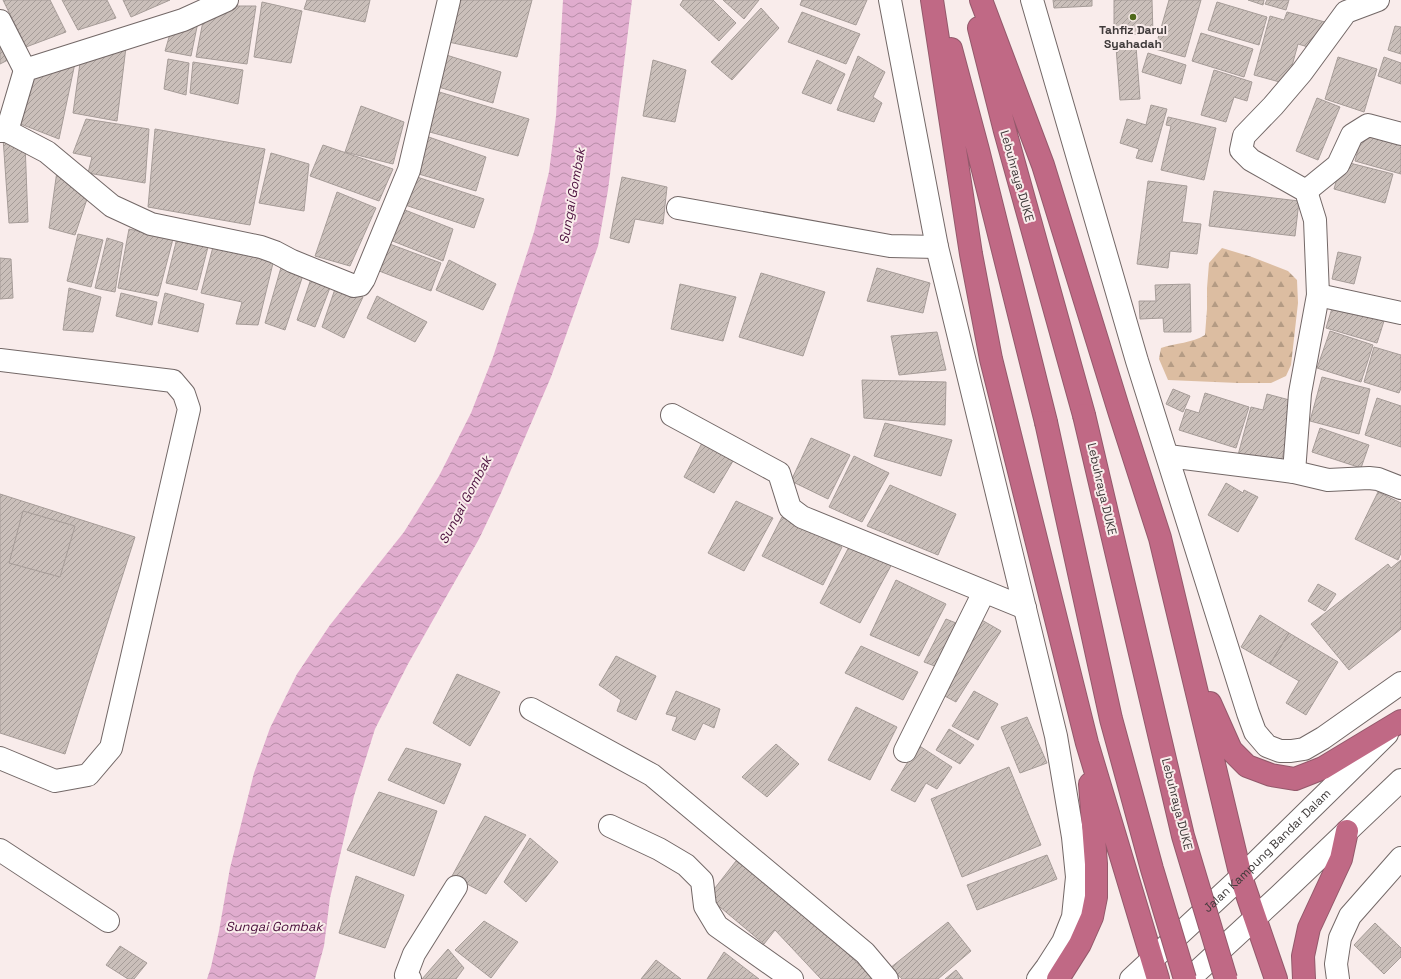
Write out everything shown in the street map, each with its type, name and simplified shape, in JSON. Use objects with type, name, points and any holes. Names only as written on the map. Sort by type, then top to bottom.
[{"type":"highway","points":[[932,0],[971,254],[991,359],[1086,744],[1155,969]]},
{"type":"highway","points":[[938,0],[978,150],[1046,422],[1111,718],[1152,869],[1185,979]]},
{"type":"highway","name":"Lebuhraya DUKE","points":[[971,0],[1005,131],[1084,415],[1184,836],[1226,979]]},
{"type":"highway","points":[[981,0],[1043,165],[1160,538],[1241,877],[1256,917],[1276,979]]},
{"type":"highway","points":[[1194,678],[1214,709],[1231,750],[1247,766],[1271,775],[1295,779],[1323,768],[1401,721]]},
{"type":"highway","points":[[1058,979],[1080,944],[1092,917],[1096,897],[1096,864],[1086,744]]},
{"type":"highway","points":[[1304,979],[1303,956],[1309,928],[1341,859],[1347,831]]},
{"type":"street","points":[[25,70],[183,20],[227,0]]},
{"type":"street","points":[[0,21],[25,70],[4,131],[47,152],[112,206],[151,224],[261,247],[354,286],[360,285],[364,279],[409,170],[449,0]]},
{"type":"street","points":[[890,0],[937,246],[1056,736],[1073,837],[1077,878],[1073,917],[1064,942],[1038,979]]},
{"type":"street","points":[[1032,0],[1137,361],[1255,732],[1267,746],[1280,751],[1304,749],[1323,738],[1401,684]]},
{"type":"street","points":[[1294,472],[1300,393],[1318,295],[1315,220],[1306,191],[1251,160],[1241,150],[1244,136],[1273,106],[1302,72],[1346,12],[1378,0]]},
{"type":"street","points":[[1306,191],[1338,165],[1352,135],[1368,125],[1401,134]]},
{"type":"street","points":[[678,208],[890,246],[937,246]]},
{"type":"street","points":[[1318,295],[1401,313]]},
{"type":"street","points":[[0,360],[173,381],[184,394],[189,409],[110,748],[88,776],[55,781],[0,758]]},
{"type":"street","points":[[672,415],[779,473],[790,508],[802,517],[1025,608]]},
{"type":"street","points":[[1168,456],[1294,472],[1328,480],[1378,479],[1401,488]]},
{"type":"street","points":[[905,751],[984,592]]},
{"type":"street","points":[[531,709],[652,775],[865,953],[887,979]]},
{"type":"street","name":"Jalan Kampung Bandar Dalam","points":[[1131,979],[1155,969],[1241,877],[1401,721]]},
{"type":"street","points":[[1189,979],[1401,780]]},
{"type":"street","points":[[610,826],[659,849],[686,865],[702,881],[705,906],[717,926],[792,979]]},
{"type":"street","points":[[0,850],[108,921]]},
{"type":"street","points":[[1338,979],[1336,964],[1340,938],[1350,916],[1401,858]]},
{"type":"street","points":[[410,979],[406,975],[414,954],[456,887]]},
{"type":"green space","points":[[1222,248],[1252,257],[1288,271],[1297,280],[1298,303],[1291,365],[1286,376],[1271,383],[1168,380],[1159,359],[1161,348],[1200,338],[1205,335],[1209,263]]},
{"type":"water","name":"Sungai Gombak","points":[[563,0],[632,0],[608,190],[598,246],[551,377],[501,493],[479,539],[408,664],[375,729],[354,796],[330,898],[324,946],[315,979],[207,979],[219,931],[230,868],[254,773],[270,728],[297,674],[330,625],[404,532],[439,476],[471,413],[493,357],[534,232],[549,172],[556,116]]},
{"type":"building","points":[[3,0],[50,0],[66,32],[26,47]]},
{"type":"building","points":[[62,0],[107,0],[116,18],[78,30]]},
{"type":"building","points":[[123,0],[170,0],[131,17]]},
{"type":"building","points":[[307,0],[370,0],[365,22],[304,9]]},
{"type":"building","points":[[453,0],[532,0],[517,57],[444,41]]},
{"type":"building","points":[[683,0],[713,0],[736,23],[719,41],[680,5]]},
{"type":"building","points":[[723,0],[759,0],[744,19]]},
{"type":"building","points":[[802,0],[867,0],[856,25],[800,5]]},
{"type":"building","points":[[1053,0],[1092,0],[1092,6],[1054,8]]},
{"type":"building","name":"Tahfiz Darul Syahadah","points":[[1114,0],[1152,0],[1153,34],[1114,35]]},
{"type":"building","points":[[1169,0],[1201,0],[1185,57],[1155,49]]},
{"type":"building","points":[[1248,0],[1264,0],[1263,5]]},
{"type":"building","points":[[1267,0],[1289,0],[1286,10],[1265,4]]},
{"type":"building","points":[[262,2],[302,11],[291,63],[254,57]]},
{"type":"building","points":[[1217,2],[1267,17],[1259,45],[1208,30]]},
{"type":"building","points":[[226,6],[256,6],[247,64],[196,57],[204,16]]},
{"type":"building","points":[[761,8],[779,28],[732,80],[711,62]]},
{"type":"building","points":[[802,12],[860,34],[846,64],[788,42]]},
{"type":"building","points":[[1287,12],[1325,22],[1318,50],[1298,44],[1287,84],[1254,75],[1270,16],[1284,20]]},
{"type":"building","points":[[198,22],[191,56],[165,51],[172,27]]},
{"type":"building","points":[[1395,26],[1401,27],[1401,54],[1388,50]]},
{"type":"building","points":[[1201,33],[1253,49],[1244,77],[1192,61]]},
{"type":"building","points":[[0,43],[8,60],[0,64]]},
{"type":"building","points":[[1136,46],[1140,99],[1120,100],[1116,47]]},
{"type":"building","points":[[126,47],[117,121],[73,113],[81,56]]},
{"type":"building","points":[[1148,53],[1186,65],[1181,84],[1142,72]]},
{"type":"building","points":[[443,54],[501,72],[493,103],[435,86]]},
{"type":"building","points":[[858,56],[885,72],[873,97],[882,103],[874,122],[837,110]]},
{"type":"building","points":[[1338,57],[1377,69],[1364,112],[1325,99]]},
{"type":"building","points":[[1384,57],[1401,63],[1401,84],[1378,76]]},
{"type":"building","points":[[168,59],[189,63],[186,95],[164,89]]},
{"type":"building","points":[[653,60],[686,70],[675,122],[643,116]]},
{"type":"building","points":[[817,60],[845,74],[831,104],[802,93]]},
{"type":"building","points":[[193,62],[243,70],[238,104],[190,93]]},
{"type":"building","points":[[75,63],[59,139],[18,123],[32,73]]},
{"type":"building","points":[[1214,70],[1252,82],[1247,101],[1234,97],[1226,122],[1201,115]]},
{"type":"building","points":[[436,91],[529,119],[518,156],[426,131]]},
{"type":"building","points":[[1317,98],[1340,107],[1318,160],[1296,151]]},
{"type":"building","points":[[1151,105],[1167,109],[1152,162],[1136,158],[1139,149],[1120,143],[1127,119],[1146,125]]},
{"type":"building","points":[[361,106],[404,122],[393,164],[345,152]]},
{"type":"building","points":[[1168,117],[1216,128],[1204,180],[1161,170],[1171,126],[1166,125]]},
{"type":"building","points":[[86,119],[149,129],[145,183],[88,173],[92,157],[73,153]]},
{"type":"building","points":[[1364,128],[1401,138],[1401,174],[1355,161]]},
{"type":"building","points":[[155,129],[265,149],[250,225],[148,207]]},
{"type":"building","points":[[423,135],[486,157],[476,191],[412,172]]},
{"type":"building","points":[[3,138],[25,143],[28,222],[9,223]]},
{"type":"building","points":[[323,145],[393,169],[379,201],[310,176]]},
{"type":"building","points":[[271,153],[309,164],[304,211],[259,203]]},
{"type":"building","points":[[1342,161],[1393,174],[1385,203],[1334,189]]},
{"type":"building","points":[[57,171],[88,196],[75,235],[49,228]]},
{"type":"building","points":[[411,175],[484,199],[474,228],[402,204]]},
{"type":"building","points":[[622,177],[667,187],[663,224],[635,219],[629,243],[610,238]]},
{"type":"building","points":[[1148,181],[1187,186],[1182,222],[1201,224],[1197,254],[1170,251],[1168,268],[1137,264]]},
{"type":"building","points":[[1214,191],[1299,201],[1295,236],[1209,226]]},
{"type":"building","points":[[337,192],[376,208],[350,266],[315,256]]},
{"type":"building","points":[[400,208],[453,229],[443,261],[385,238]]},
{"type":"building","points":[[129,229],[173,239],[158,296],[118,288]]},
{"type":"building","points":[[78,234],[103,240],[91,287],[67,281]]},
{"type":"building","points":[[178,234],[209,243],[197,290],[166,283]]},
{"type":"building","points":[[107,238],[123,243],[115,292],[95,288]]},
{"type":"building","points":[[214,243],[274,259],[258,325],[236,324],[242,302],[201,293]]},
{"type":"building","points":[[387,243],[441,263],[431,291],[374,269]]},
{"type":"building","points":[[1338,252],[1361,257],[1354,284],[1332,279]]},
{"type":"building","points":[[0,258],[11,259],[13,298],[0,299]]},
{"type":"building","points":[[449,260],[496,284],[483,310],[436,290]]},
{"type":"building","points":[[282,264],[304,272],[285,330],[265,323]]},
{"type":"building","points":[[877,268],[930,283],[923,313],[867,301]]},
{"type":"building","points":[[761,273],[825,292],[803,356],[739,337]]},
{"type":"building","points":[[312,276],[331,285],[315,327],[297,320]]},
{"type":"building","points":[[680,284],[736,297],[723,341],[671,329]]},
{"type":"building","points":[[1190,284],[1191,332],[1164,332],[1163,318],[1140,319],[1139,301],[1156,301],[1155,285]]},
{"type":"building","points":[[336,286],[363,297],[344,338],[322,327]]},
{"type":"building","points":[[69,288],[101,297],[93,332],[63,330]]},
{"type":"building","points":[[121,293],[157,302],[152,325],[116,316]]},
{"type":"building","points":[[165,293],[204,304],[198,332],[158,323]]},
{"type":"building","points":[[377,296],[427,322],[415,342],[367,318]]},
{"type":"building","points":[[1333,305],[1384,321],[1377,343],[1326,328]]},
{"type":"building","points":[[1330,331],[1373,345],[1361,382],[1317,368]]},
{"type":"building","points":[[937,332],[946,370],[899,375],[891,336]]},
{"type":"building","points":[[1374,347],[1401,355],[1401,388],[1399,393],[1364,382]]},
{"type":"building","points":[[1322,377],[1370,389],[1359,434],[1310,421]]},
{"type":"building","points":[[862,380],[946,382],[945,425],[864,418]]},
{"type":"building","points":[[1173,389],[1190,396],[1183,412],[1166,404]]},
{"type":"building","points":[[1205,393],[1249,407],[1236,448],[1179,430],[1186,409],[1199,413]]},
{"type":"building","points":[[1267,394],[1297,402],[1280,466],[1238,455],[1251,407],[1263,410]]},
{"type":"building","points":[[1377,398],[1401,406],[1401,447],[1365,435]]},
{"type":"building","points":[[885,423],[952,440],[941,476],[874,456]]},
{"type":"building","points":[[1320,428],[1369,445],[1361,468],[1312,452]]},
{"type":"building","points":[[811,438],[850,455],[828,499],[791,481]]},
{"type":"building","points":[[702,443],[733,461],[714,493],[684,477]]},
{"type":"building","points":[[854,456],[889,473],[862,522],[829,507]]},
{"type":"building","points":[[1226,483],[1243,493],[1244,490],[1258,497],[1238,532],[1208,515]]},
{"type":"building","points":[[890,485],[956,514],[938,555],[867,526]]},
{"type":"building","points":[[1378,492],[1401,503],[1401,553],[1398,560],[1355,539]]},
{"type":"building","points":[[0,494],[135,537],[65,754],[0,733]]},
{"type":"building","points":[[736,501],[773,518],[744,571],[708,553]]},
{"type":"building","points":[[23,511],[75,526],[60,577],[9,563]]},
{"type":"building","points":[[782,517],[842,547],[823,585],[762,556]]},
{"type":"building","points":[[851,543],[893,562],[860,623],[820,603]]},
{"type":"building","points":[[1401,560],[1401,629],[1349,670],[1311,624],[1388,564],[1391,568]]},
{"type":"building","points":[[896,580],[946,604],[919,656],[870,635]]},
{"type":"building","points":[[1318,584],[1336,594],[1325,611],[1308,601]]},
{"type":"building","points":[[1260,615],[1289,633],[1270,664],[1241,647]]},
{"type":"building","points":[[946,619],[961,625],[940,668],[924,662]]},
{"type":"building","points":[[980,619],[1001,631],[956,702],[939,693]]},
{"type":"building","points":[[1289,633],[1338,662],[1306,715],[1286,703],[1299,681],[1270,664]]},
{"type":"building","points":[[861,646],[918,672],[903,700],[845,673]]},
{"type":"building","points":[[616,656],[656,676],[636,720],[617,711],[621,700],[599,685]]},
{"type":"building","points":[[457,674],[500,692],[470,746],[433,723]]},
{"type":"building","points":[[676,691],[720,709],[714,728],[703,723],[695,740],[672,730],[677,717],[666,714]]},
{"type":"building","points":[[974,691],[998,704],[978,740],[952,726]]},
{"type":"building","points":[[856,707],[897,727],[870,780],[828,760]]},
{"type":"building","points":[[1027,717],[1047,763],[1020,773],[1001,727]]},
{"type":"building","points":[[949,729],[974,745],[960,764],[936,750]]},
{"type":"building","points":[[776,744],[799,764],[767,797],[742,777]]},
{"type":"building","points":[[918,745],[952,767],[937,789],[926,783],[915,802],[891,790]]},
{"type":"building","points":[[406,748],[461,764],[444,804],[388,780]]},
{"type":"building","points":[[1009,767],[1041,845],[962,877],[931,799]]},
{"type":"building","points":[[379,792],[437,811],[414,876],[347,850]]},
{"type":"building","points":[[485,816],[526,835],[486,894],[452,876]]},
{"type":"building","points":[[530,838],[558,862],[526,902],[504,882]]},
{"type":"building","points":[[1047,855],[1057,879],[977,910],[967,885]]},
{"type":"building","points":[[736,861],[797,905],[872,977],[870,979],[821,979],[775,930],[764,944],[708,897]]},
{"type":"building","points":[[356,876],[404,895],[385,948],[339,933]]},
{"type":"building","points":[[484,921],[518,942],[491,978],[455,950]]},
{"type":"building","points":[[948,922],[971,951],[938,979],[902,979],[890,968]]},
{"type":"building","points":[[1375,923],[1401,948],[1401,957],[1384,974],[1354,945]]},
{"type":"building","points":[[120,946],[147,963],[134,979],[128,979],[106,965]]},
{"type":"building","points":[[448,949],[464,968],[456,979],[422,979]]},
{"type":"building","points":[[724,952],[759,979],[707,979]]},
{"type":"building","points":[[656,960],[681,979],[641,979]]},
{"type":"building","points":[[956,970],[963,979],[945,979]]},
{"type":"place","name":"Tahfiz Darul Syahadah","points":[[1133,17]]}]
